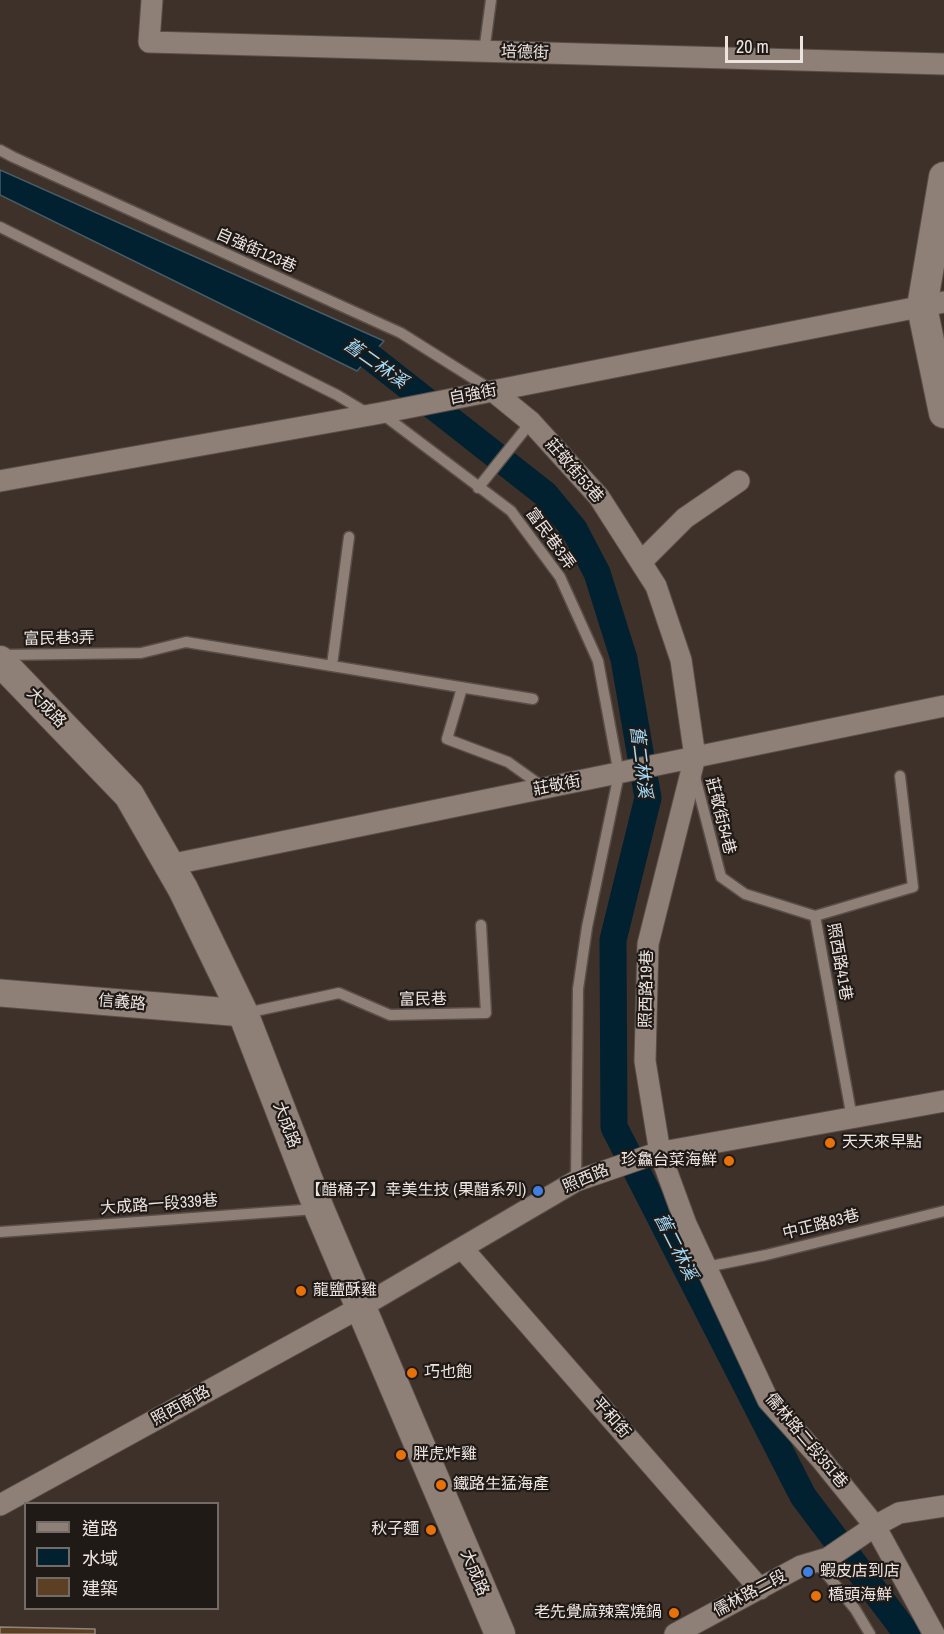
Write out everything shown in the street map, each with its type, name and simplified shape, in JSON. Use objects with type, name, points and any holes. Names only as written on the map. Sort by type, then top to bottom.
[{"type":"main road","points":[[944,177],[933,305],[944,413]]},
{"type":"main road","name":"大成路","points":[[0,661],[129,795],[183,889],[243,1013],[319,1209],[500,1634]]},
{"type":"street","name":"培德街","points":[[152,0],[149,42],[944,64]]},
{"type":"street","name":"自強街","points":[[0,481],[375,414],[933,305]]},
{"type":"street","name":"莊敬街53巷","points":[[493,391],[531,422],[599,497],[656,586],[681,660],[694,762]]},
{"type":"street","points":[[641,562],[685,518],[739,481]]},
{"type":"street","name":"莊敬街","points":[[169,865],[619,774],[694,762],[944,706]]},
{"type":"street","name":"照西路19巷","points":[[660,1153],[645,1061],[648,944],[694,762]]},
{"type":"street","name":"信義路","points":[[0,993],[243,1013]]},
{"type":"street","name":"照西路","points":[[362,1307],[576,1181],[660,1153],[944,1101]]},
{"type":"street","name":"儒林路二段351巷","points":[[660,1153],[686,1224],[768,1400],[820,1458],[875,1526],[934,1634]]},
{"type":"street","name":"平和街","points":[[462,1248],[760,1589]]},
{"type":"street","name":"照西南路","points":[[0,1505],[362,1307]]},
{"type":"street","points":[[875,1526],[899,1514],[944,1506]]},
{"type":"street","name":"儒林路二段","points":[[675,1634],[801,1566],[822,1560],[875,1526]]},
{"type":"lane","points":[[484,51],[490,0]]},
{"type":"lane","name":"自強街123巷","points":[[0,150],[401,333],[493,391]]},
{"type":"lane","name":"富民巷3弄","points":[[0,227],[375,414],[511,511],[561,577],[598,661],[619,774]]},
{"type":"lane","points":[[478,488],[531,422]]},
{"type":"lane","points":[[332,665],[349,537]]},
{"type":"lane","name":"富民巷3弄","points":[[0,655],[141,653],[186,642],[533,699]]},
{"type":"lane","points":[[462,688],[447,740],[508,762],[545,789]]},
{"type":"lane","name":"莊敬街54巷","points":[[694,762],[721,878],[745,894],[815,916]]},
{"type":"lane","points":[[576,1181],[578,989],[587,927],[619,774]]},
{"type":"lane","name":"照西路41巷","points":[[852,1118],[815,916],[913,887],[900,776]]},
{"type":"lane","name":"富民巷","points":[[243,1013],[339,993],[390,1015],[486,1013],[482,925]]},
{"type":"lane","name":"大成路一段339巷","points":[[0,1232],[319,1209]]},
{"type":"lane","name":"中正路83巷","points":[[706,1267],[766,1255],[944,1211]]},
{"type":"lane","points":[[822,1560],[870,1634]]},
{"type":"water","points":[[0,170],[384,341],[357,371],[0,195]]},
{"type":"building","points":[[0,1627],[95,1629],[95,1634],[0,1634]]},
{"type":"waterway","name":"舊二林溪","points":[[339,339],[359,348],[545,494],[574,529],[597,573],[624,659],[648,798],[613,940],[614,1127],[803,1496],[907,1634]]},
{"type":"place","name":"天天來早點","points":[[830,1143]]},
{"type":"place","name":"珍鱻台菜海鮮","points":[[729,1161]]},
{"type":"place","name":"【醋桶子】幸美生技 (果醋系列)","points":[[538,1191]]},
{"type":"place","name":"龍鹽酥雞","points":[[301,1291]]},
{"type":"place","name":"巧也飽","points":[[412,1373]]},
{"type":"place","name":"胖虎炸雞","points":[[401,1455]]},
{"type":"place","name":"鐵路生猛海產","points":[[441,1485]]},
{"type":"place","name":"秋子麵","points":[[431,1530]]},
{"type":"place","name":"蝦皮店到店","points":[[808,1572]]},
{"type":"place","name":"橋頭海鮮","points":[[816,1596]]},
{"type":"place","name":"老先覺麻辣窯燒鍋","points":[[674,1613]]}]
